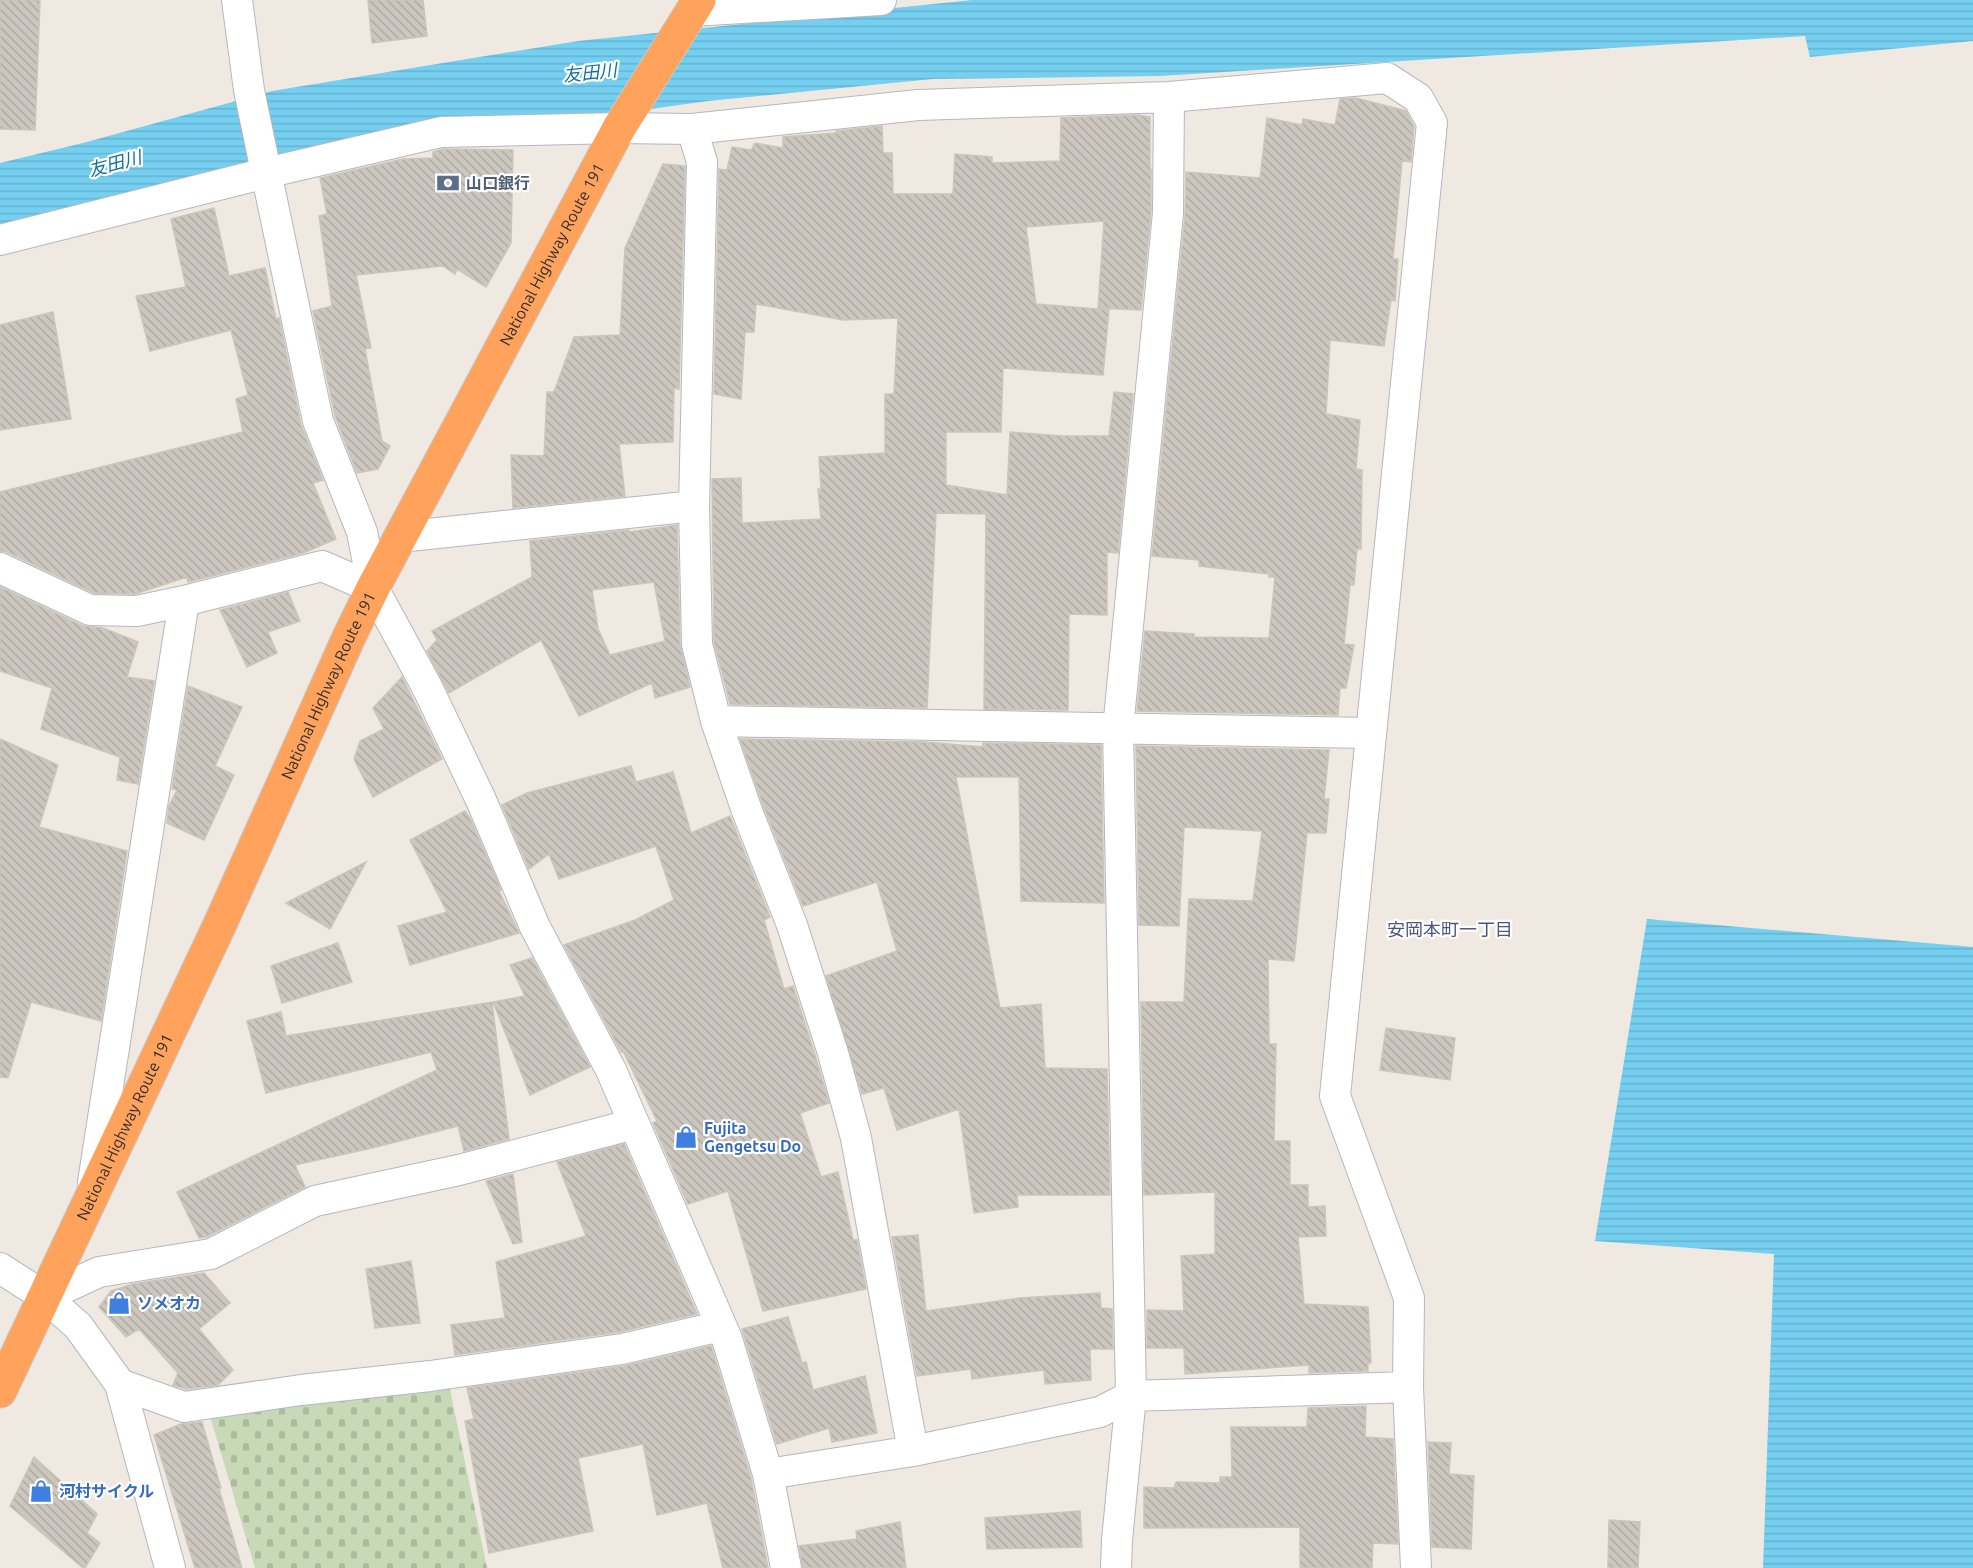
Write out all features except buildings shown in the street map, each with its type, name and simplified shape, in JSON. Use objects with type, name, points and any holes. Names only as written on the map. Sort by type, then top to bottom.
[{"type":"highway","name":"National Highway Route 191","points":[[0,1390],[221,922],[373,588],[619,128],[695,5]]},
{"type":"street","points":[[237,0],[249,90],[318,421],[362,531],[373,588],[427,687],[481,800],[535,927],[611,1070],[721,1326],[768,1474],[786,1568]]},
{"type":"street","points":[[695,5],[881,0]]},
{"type":"street","points":[[0,240],[266,173],[441,132],[619,128],[692,129],[918,105],[1169,97],[1387,78],[1418,98],[1432,123],[1335,1095],[1409,1298],[1408,1388],[1416,1568]]},
{"type":"street","points":[[1116,1568],[1131,1396],[1118,729],[1168,213],[1169,97]]},
{"type":"street","points":[[692,129],[702,162],[694,506],[697,644],[716,721],[747,811],[792,925],[833,1053],[853,1127],[913,1451]]},
{"type":"street","points":[[400,537],[694,506]]},
{"type":"street","points":[[0,568],[90,610],[137,611],[322,566],[373,588]]},
{"type":"street","points":[[90,1200],[183,601]]},
{"type":"street","points":[[716,721],[1370,733]]},
{"type":"street","points":[[45,1297],[99,1272],[211,1254],[315,1201],[459,1170],[634,1124]]},
{"type":"street","points":[[0,1268],[45,1297],[78,1326],[120,1384],[170,1568]]},
{"type":"street","points":[[120,1384],[184,1407],[622,1349],[721,1326]]},
{"type":"street","points":[[768,1474],[913,1451],[1100,1412],[1131,1396],[1408,1388]]},
{"type":"green space","points":[[448,1380],[487,1568],[255,1568],[210,1416]]},
{"type":"water","name":"友田川","points":[[972,0],[1973,0],[1973,41],[1810,57],[1805,36],[1160,76],[933,79],[708,101],[277,161],[0,224],[0,163],[83,143],[272,91],[578,41]]},
{"type":"water","points":[[1647,919],[1973,947],[1973,1568],[1763,1568],[1774,1254],[1595,1241]]},
{"type":"place","name":"山口銀行","points":[[448,183]]},
{"type":"place","name":"Fujita Gengetsu Do","points":[[686,1137]]},
{"type":"place","name":"ソメオカ","points":[[119,1303]]},
{"type":"place","name":"河村サイクル","points":[[41,1491]]},
{"type":"district","name":"安岡本町一丁目","points":[[1450,930]]}]
